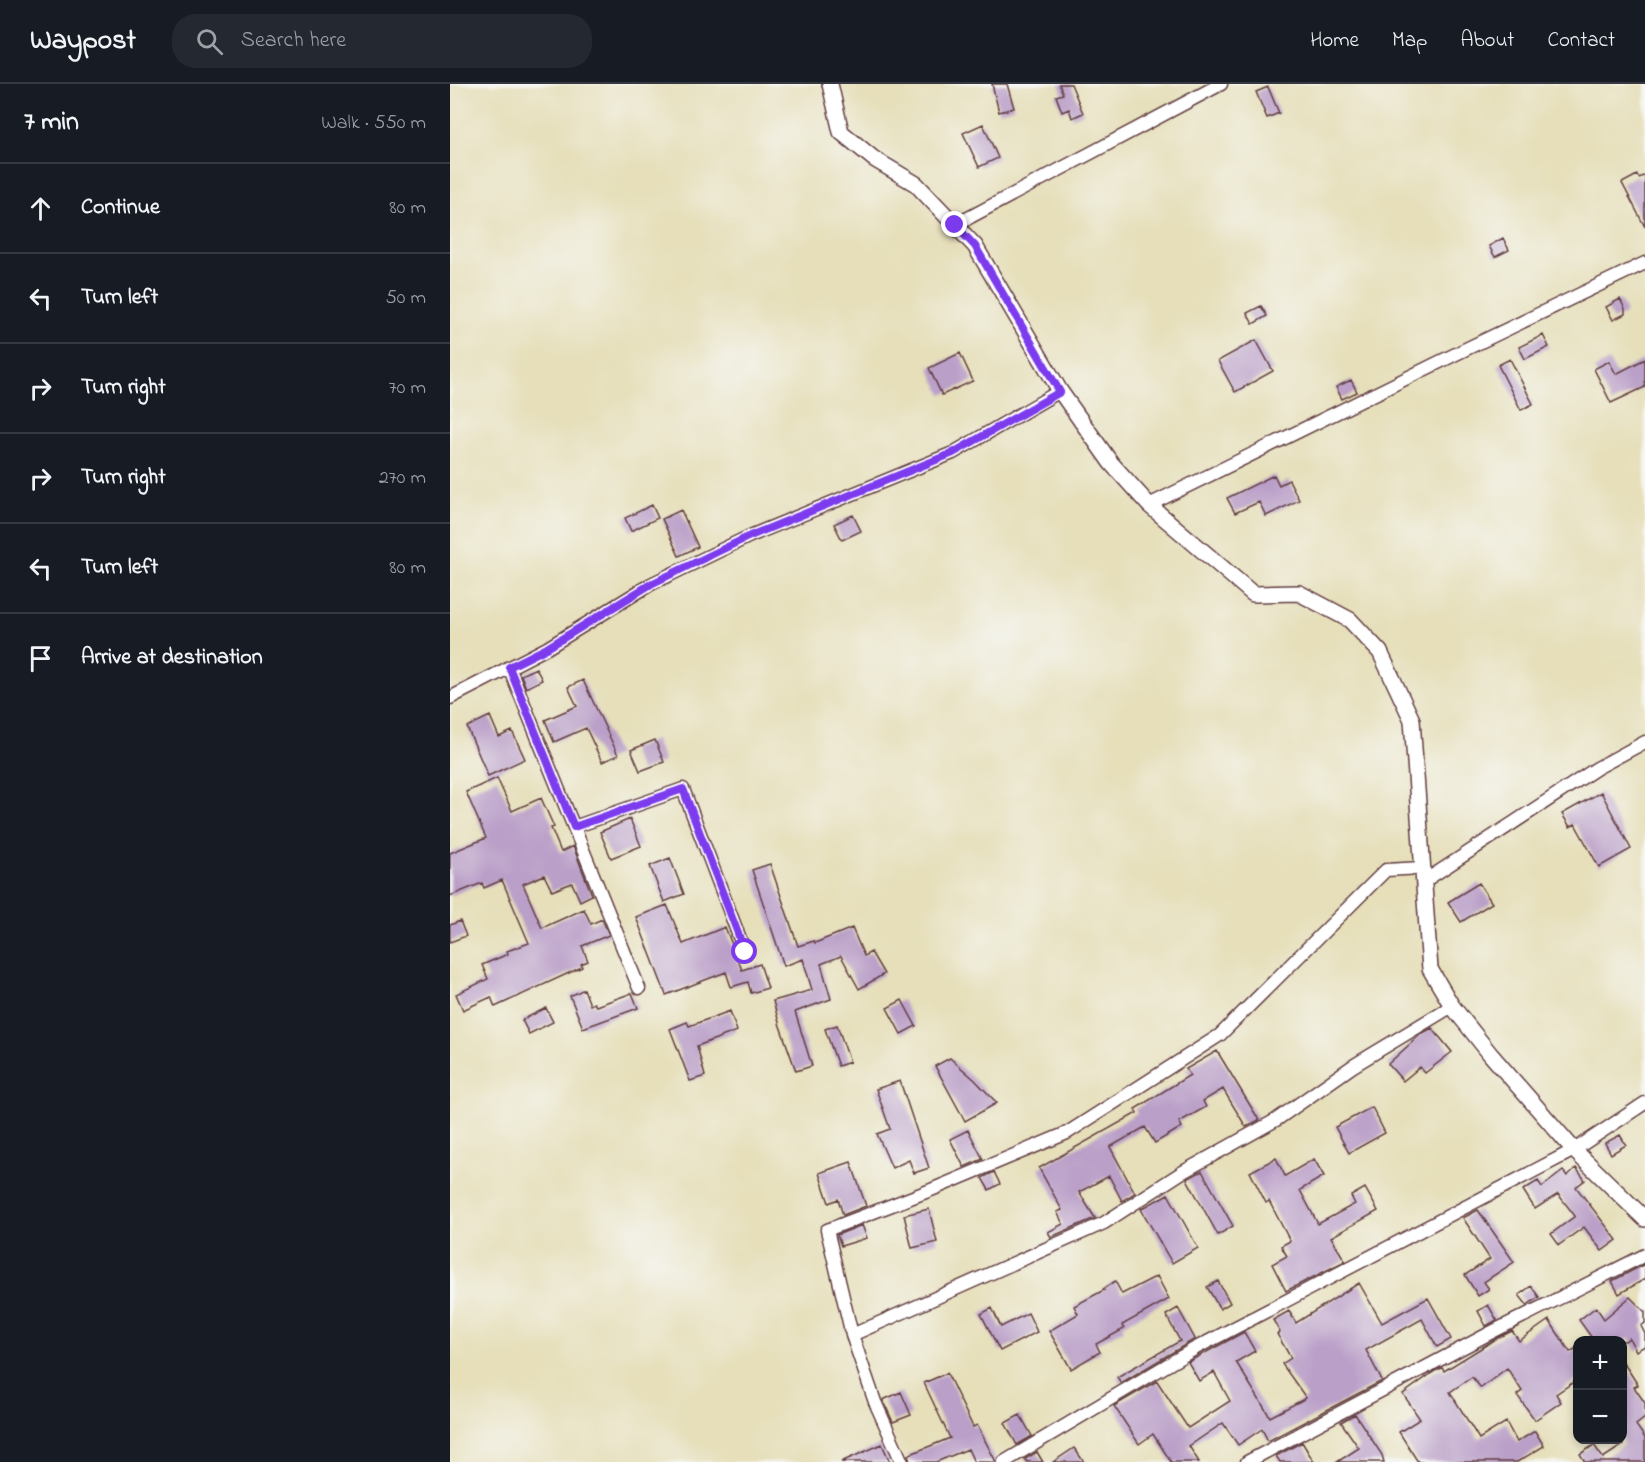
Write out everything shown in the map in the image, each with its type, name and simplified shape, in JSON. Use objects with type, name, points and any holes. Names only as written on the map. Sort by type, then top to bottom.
[{"type":"street","points":[[830,84],[841,132],[874,159],[916,184],[975,246],[1060,392],[1111,463],[1149,505],[1253,594],[1299,593],[1350,620],[1380,652],[1412,720],[1430,969],[1452,1006],[1491,1055],[1574,1150],[1645,1219]]},
{"type":"street","points":[[955,225],[1221,84]]},
{"type":"street","points":[[1149,505],[1645,263]]},
{"type":"street","points":[[450,698],[547,648],[651,584],[750,536],[953,453],[1060,392]]},
{"type":"street","points":[[509,667],[639,988]]},
{"type":"street","points":[[902,1462],[875,1402],[852,1335],[827,1230],[931,1190],[1067,1133],[1220,1035],[1386,870],[1422,875],[1597,768],[1645,742]]},
{"type":"street","points":[[574,827],[683,789],[745,952]]},
{"type":"street","points":[[852,1335],[1104,1223],[1181,1173],[1276,1120],[1353,1066],[1452,1006]]},
{"type":"street","points":[[1004,1462],[1197,1348],[1574,1150],[1645,1103]]},
{"type":"street","points":[[1247,1462],[1492,1332],[1645,1255]]},
{"type":"building","points":[[992,84],[1007,84],[1014,108],[999,112]]},
{"type":"building","points":[[1059,84],[1071,84],[1083,113],[1072,118],[1069,109],[1062,112],[1056,96],[1063,94]]},
{"type":"building","points":[[1268,87],[1279,113],[1267,118],[1256,92]]},
{"type":"building","points":[[983,124],[998,158],[979,167],[963,133]]},
{"type":"building","points":[[1637,175],[1639,178],[1645,175],[1645,227],[1622,183]]},
{"type":"building","points":[[1503,238],[1509,250],[1495,257],[1489,246]]},
{"type":"building","points":[[1620,299],[1625,314],[1613,320],[1606,307]]},
{"type":"building","points":[[1261,306],[1267,316],[1253,324],[1247,313]]},
{"type":"building","points":[[1543,335],[1549,347],[1525,359],[1519,347]]},
{"type":"building","points":[[1256,340],[1273,371],[1235,392],[1218,361]]},
{"type":"building","points":[[960,353],[973,381],[942,395],[929,368]]},
{"type":"building","points":[[1510,359],[1533,404],[1521,410],[1498,365]]},
{"type":"building","points":[[1645,359],[1645,387],[1611,403],[1594,369],[1609,361],[1616,374]]},
{"type":"building","points":[[1351,380],[1357,392],[1342,399],[1336,387]]},
{"type":"building","points":[[1274,475],[1279,485],[1289,480],[1299,500],[1266,516],[1259,502],[1235,513],[1227,498]]},
{"type":"building","points":[[652,505],[658,518],[631,531],[625,518]]},
{"type":"building","points":[[681,510],[698,547],[679,556],[662,519]]},
{"type":"building","points":[[853,515],[861,531],[842,540],[834,524]]},
{"type":"building","points":[[536,668],[542,680],[526,688],[521,675]]},
{"type":"building","points":[[583,680],[618,755],[602,762],[586,728],[554,742],[545,720],[577,706],[568,687]]},
{"type":"building","points":[[490,716],[499,737],[512,731],[525,759],[488,776],[467,727]]},
{"type":"building","points":[[655,740],[664,762],[640,771],[631,750]]},
{"type":"building","points":[[497,778],[512,811],[541,798],[554,827],[551,828],[561,852],[573,846],[592,895],[580,901],[572,883],[552,891],[544,875],[523,884],[542,928],[584,909],[591,924],[602,919],[609,935],[582,946],[588,961],[581,964],[582,967],[495,1007],[491,997],[463,1010],[456,994],[488,979],[482,965],[508,954],[507,951],[529,943],[502,880],[484,888],[482,883],[450,896],[450,853],[486,838],[466,792]]},
{"type":"building","points":[[1601,792],[1631,849],[1599,867],[1575,824],[1570,827],[1562,814]]},
{"type":"building","points":[[630,819],[641,846],[611,858],[600,832]]},
{"type":"building","points":[[670,858],[684,894],[664,902],[650,866]]},
{"type":"building","points":[[770,864],[798,946],[814,941],[815,943],[852,928],[864,956],[871,952],[884,974],[859,989],[841,956],[821,964],[831,999],[795,1012],[812,1066],[796,1071],[773,1001],[812,990],[803,959],[784,966],[752,870]]},
{"type":"building","points":[[1479,883],[1492,903],[1461,922],[1448,902]]},
{"type":"building","points":[[667,905],[683,944],[725,927],[742,970],[760,964],[768,988],[751,993],[748,982],[731,987],[726,972],[666,995],[636,917]]},
{"type":"building","points":[[460,921],[466,936],[450,942],[450,925]]},
{"type":"building","points":[[584,989],[590,1005],[594,1003],[596,1006],[632,993],[638,1008],[583,1028],[570,996]]},
{"type":"building","points":[[902,1000],[916,1026],[901,1034],[887,1008]]},
{"type":"building","points":[[546,1008],[553,1022],[529,1034],[522,1020]]},
{"type":"building","points":[[730,1011],[737,1031],[697,1046],[705,1076],[690,1081],[670,1029],[687,1022],[689,1026]]},
{"type":"building","points":[[837,1025],[850,1062],[838,1066],[825,1029]]},
{"type":"building","points":[[1432,1028],[1452,1052],[1425,1073],[1420,1067],[1403,1081],[1388,1064],[1421,1034]]},
{"type":"building","points":[[1217,1051],[1259,1120],[1246,1127],[1223,1089],[1203,1101],[1206,1107],[1179,1122],[1182,1127],[1155,1143],[1145,1127],[1110,1147],[1135,1193],[1122,1201],[1109,1176],[1079,1192],[1095,1218],[1051,1237],[1048,1232],[1063,1224],[1057,1212],[1062,1210],[1039,1168],[1137,1113],[1135,1109],[1190,1075],[1186,1069]]},
{"type":"building","points":[[950,1058],[997,1103],[965,1121],[935,1066]]},
{"type":"building","points":[[900,1081],[929,1168],[914,1173],[909,1160],[892,1168],[877,1134],[890,1129],[876,1089]]},
{"type":"building","points":[[1372,1107],[1385,1133],[1349,1153],[1335,1127]]},
{"type":"building","points":[[968,1130],[983,1159],[964,1167],[950,1139]]},
{"type":"building","points":[[1620,1135],[1626,1145],[1611,1154],[1605,1143]]},
{"type":"building","points":[[1276,1158],[1285,1176],[1314,1159],[1324,1176],[1300,1190],[1318,1224],[1355,1204],[1351,1196],[1365,1188],[1378,1211],[1331,1237],[1345,1261],[1286,1291],[1272,1264],[1287,1256],[1281,1246],[1290,1241],[1269,1201],[1266,1203],[1250,1172]]},
{"type":"building","points":[[851,1162],[866,1206],[843,1215],[838,1199],[829,1203],[819,1173]]},
{"type":"building","points":[[1576,1168],[1585,1180],[1576,1187],[1617,1240],[1602,1251],[1584,1227],[1559,1245],[1551,1234],[1575,1216],[1558,1194],[1535,1209],[1523,1190],[1538,1181],[1542,1187],[1563,1171],[1567,1176]]},
{"type":"building","points":[[1202,1171],[1233,1226],[1218,1235],[1187,1179]]},
{"type":"building","points":[[994,1172],[1000,1184],[989,1190],[982,1178]]},
{"type":"building","points":[[1168,1194],[1198,1248],[1172,1263],[1141,1209]]},
{"type":"building","points":[[929,1209],[937,1242],[912,1248],[904,1215]]},
{"type":"building","points":[[1478,1210],[1514,1262],[1484,1282],[1489,1289],[1478,1296],[1465,1275],[1490,1259],[1463,1218]]},
{"type":"building","points":[[862,1225],[867,1238],[841,1246],[837,1235]]},
{"type":"building","points":[[1645,1264],[1645,1279],[1619,1294],[1612,1281]]},
{"type":"building","points":[[1157,1276],[1169,1299],[1122,1325],[1124,1329],[1096,1344],[1100,1352],[1071,1369],[1049,1331],[1078,1314],[1074,1306],[1104,1290],[1115,1281],[1122,1294]]},
{"type":"building","points":[[1218,1281],[1230,1303],[1220,1309],[1207,1287]]},
{"type":"building","points":[[1359,1283],[1382,1323],[1428,1298],[1451,1339],[1437,1347],[1422,1319],[1366,1350],[1382,1381],[1268,1441],[1262,1429],[1238,1445],[1223,1423],[1189,1446],[1199,1462],[1171,1462],[1153,1434],[1139,1444],[1114,1406],[1157,1381],[1188,1428],[1230,1401],[1214,1372],[1199,1381],[1188,1362],[1244,1332],[1255,1351],[1236,1362],[1270,1417],[1306,1398],[1282,1364],[1291,1358],[1277,1334],[1280,1332],[1273,1320],[1289,1311],[1296,1323]]},
{"type":"building","points":[[1531,1286],[1539,1297],[1527,1305],[1519,1295]]},
{"type":"building","points":[[1630,1297],[1645,1312],[1645,1323],[1641,1326],[1645,1334],[1645,1346],[1636,1351],[1629,1338],[1627,1340],[1627,1336],[1590,1336],[1579,1320],[1596,1307],[1604,1319]]},
{"type":"building","points":[[1488,1305],[1497,1320],[1486,1326],[1478,1311]]},
{"type":"building","points":[[992,1308],[1001,1327],[1028,1313],[1037,1332],[1000,1351],[981,1314]]},
{"type":"building","points":[[1178,1308],[1195,1339],[1121,1383],[1117,1377],[1180,1341],[1166,1315]]},
{"type":"building","points":[[1549,1320],[1570,1352],[1573,1350],[1573,1382],[1556,1394],[1561,1402],[1535,1420],[1517,1395],[1522,1391],[1507,1368],[1481,1388],[1472,1377],[1450,1392],[1479,1439],[1506,1422],[1517,1442],[1535,1431],[1544,1446],[1517,1462],[1418,1462],[1399,1432],[1420,1419],[1403,1394],[1435,1371],[1442,1368],[1444,1371],[1512,1331],[1519,1341]]},
{"type":"building","points":[[1627,1368],[1638,1385],[1634,1387],[1645,1403],[1645,1418],[1636,1425],[1645,1438],[1645,1462],[1585,1462],[1580,1454],[1594,1445],[1603,1458],[1627,1444]]},
{"type":"building","points":[[947,1373],[973,1427],[977,1425],[996,1462],[974,1462],[968,1449],[936,1462],[910,1462],[908,1455],[950,1438],[924,1383]]},
{"type":"building","points":[[901,1392],[911,1415],[893,1422],[883,1400]]},
{"type":"building","points":[[1355,1414],[1382,1455],[1384,1462],[1337,1462],[1359,1448],[1341,1422]]},
{"type":"building","points":[[1020,1415],[1032,1436],[1017,1445],[1005,1423]]},
{"type":"building","points":[[1302,1442],[1314,1462],[1280,1462],[1276,1456]]},
{"type":"building","points":[[882,1444],[890,1462],[841,1462]]},
{"type":"building","points":[[1074,1448],[1084,1462],[1053,1462]]},
{"type":"building","points":[[1037,1452],[1043,1462],[1027,1462],[1025,1459]]},
{"type":"route","points":[[745,952],[683,789],[574,827],[509,667],[547,648],[651,584],[750,536],[953,453],[1060,392],[975,246],[955,225]]}]
